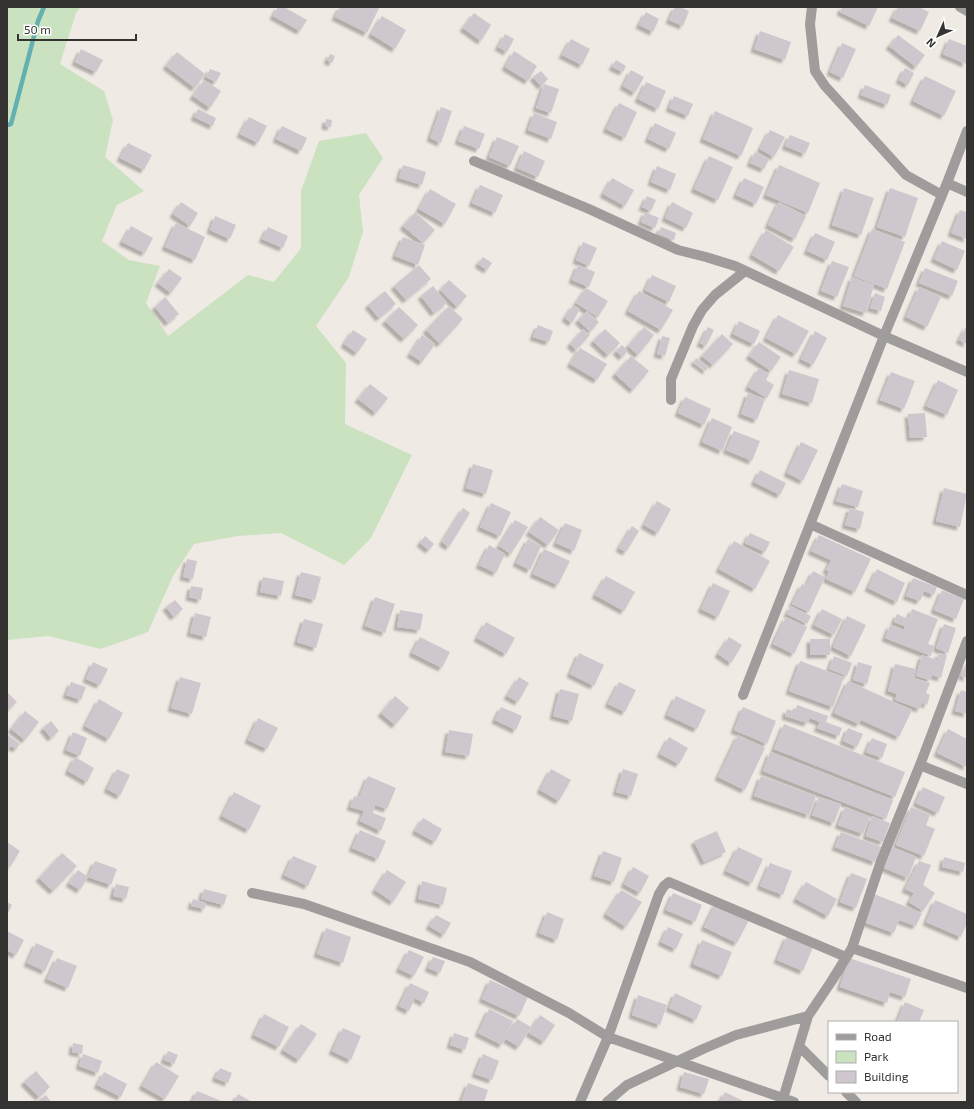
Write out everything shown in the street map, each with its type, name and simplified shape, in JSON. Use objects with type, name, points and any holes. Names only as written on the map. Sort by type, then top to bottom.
[{"type":"street","points":[[812,7],[810,24],[815,71],[825,86],[906,175],[942,195]]},
{"type":"street","points":[[960,7],[967,11]]},
{"type":"street","points":[[743,695],[884,336],[967,131]]},
{"type":"street","points":[[474,161],[589,209],[678,250],[706,257],[745,271],[884,336],[967,372]]},
{"type":"street","points":[[947,183],[967,192]]},
{"type":"street","points":[[671,400],[672,379],[693,326],[702,310],[715,295],[745,271]]},
{"type":"street","points":[[810,524],[967,595]]},
{"type":"street","points":[[783,1100],[808,1016],[852,948],[881,861],[920,765],[967,641]]},
{"type":"street","points":[[920,765],[967,784]]},
{"type":"street","points":[[580,1102],[608,1037],[659,894],[664,886],[669,882],[846,957]]},
{"type":"street","points":[[252,893],[304,904],[470,962],[569,1012],[608,1037],[783,1100],[794,1102]]},
{"type":"street","points":[[852,948],[967,988]]},
{"type":"street","points":[[607,1102],[627,1085],[676,1061],[736,1035],[808,1016]]},
{"type":"street","points":[[799,1046],[828,1075]]},
{"type":"street","points":[[847,1093],[856,1102]]},
{"type":"green space","points":[[7,7],[81,7],[76,13],[60,64],[104,91],[113,120],[105,157],[144,191],[117,205],[102,241],[129,260],[160,266],[146,303],[168,336],[248,275],[274,282],[301,248],[301,191],[319,141],[366,133],[383,158],[359,195],[363,232],[349,277],[316,326],[346,363],[345,424],[412,455],[371,538],[344,565],[281,533],[238,536],[194,544],[173,576],[148,632],[101,649],[48,636],[7,640]]},
{"type":"building","points":[[278,7],[284,7],[307,20],[300,31],[273,16]]},
{"type":"building","points":[[340,7],[379,8],[367,33],[335,17]]},
{"type":"building","points":[[675,7],[680,7],[689,11],[683,26],[669,20]]},
{"type":"building","points":[[842,7],[878,7],[869,26],[840,12]]},
{"type":"building","points":[[898,7],[919,7],[929,12],[920,31],[892,18]]},
{"type":"building","points":[[646,12],[659,19],[653,32],[639,25]]},
{"type":"building","points":[[474,13],[491,25],[481,41],[463,28]]},
{"type":"building","points":[[382,16],[406,30],[395,49],[371,34]]},
{"type":"building","points":[[760,31],[791,42],[785,60],[754,49]]},
{"type":"building","points":[[505,34],[514,39],[507,52],[498,47]]},
{"type":"building","points":[[898,35],[925,55],[916,67],[889,46]]},
{"type":"building","points":[[571,39],[590,49],[582,65],[562,55]]},
{"type":"building","points":[[949,39],[967,46],[966,64],[943,54]]},
{"type":"building","points":[[842,43],[856,49],[843,78],[830,72]]},
{"type":"building","points":[[81,49],[103,60],[96,72],[75,62]]},
{"type":"building","points":[[514,51],[537,66],[528,81],[505,67]]},
{"type":"building","points":[[177,52],[205,74],[195,88],[166,66]]},
{"type":"building","points":[[330,54],[335,56],[332,63],[327,60]]},
{"type":"building","points":[[616,60],[626,66],[623,72],[612,67]]},
{"type":"building","points":[[905,68],[914,73],[908,85],[899,80]]},
{"type":"building","points":[[210,69],[221,73],[216,82],[206,77]]},
{"type":"building","points":[[631,70],[644,77],[635,93],[623,86]]},
{"type":"building","points":[[541,71],[548,79],[541,86],[533,77]]},
{"type":"building","points":[[925,76],[956,91],[944,116],[913,101]]},
{"type":"building","points":[[204,80],[221,91],[210,108],[193,96]]},
{"type":"building","points":[[646,82],[666,91],[658,109],[638,99]]},
{"type":"building","points":[[544,84],[559,89],[551,113],[536,108]]},
{"type":"building","points":[[865,85],[891,95],[887,105],[861,95]]},
{"type":"building","points":[[674,96],[693,104],[688,116],[669,108]]},
{"type":"building","points":[[619,103],[637,112],[625,138],[606,129]]},
{"type":"building","points":[[441,107],[452,111],[441,143],[430,138]]},
{"type":"building","points":[[198,109],[216,118],[213,126],[194,117]]},
{"type":"building","points":[[715,111],[753,128],[741,156],[703,139]]},
{"type":"building","points":[[534,113],[557,122],[551,139],[528,130]]},
{"type":"building","points":[[249,117],[267,126],[258,143],[240,134]]},
{"type":"building","points":[[326,119],[332,120],[331,127],[325,126]]},
{"type":"building","points":[[655,123],[676,133],[669,149],[648,139]]},
{"type":"building","points":[[282,126],[307,138],[301,151],[276,139]]},
{"type":"building","points":[[464,126],[485,134],[479,149],[458,141]]},
{"type":"building","points":[[770,130],[785,137],[774,157],[760,149]]},
{"type":"building","points":[[790,135],[810,143],[805,154],[785,146]]},
{"type":"building","points":[[497,137],[519,146],[510,166],[489,157]]},
{"type":"building","points":[[128,143],[152,155],[144,170],[120,158]]},
{"type":"building","points":[[524,151],[545,161],[538,177],[517,168]]},
{"type":"building","points":[[755,152],[769,159],[764,169],[750,163]]},
{"type":"building","points":[[709,156],[733,167],[718,200],[694,189]]},
{"type":"building","points":[[403,165],[426,172],[422,185],[399,178]]},
{"type":"building","points":[[779,165],[820,183],[808,213],[766,195]]},
{"type":"building","points":[[657,166],[676,174],[670,190],[651,182]]},
{"type":"building","points":[[612,178],[634,190],[625,206],[603,194]]},
{"type":"building","points":[[744,178],[764,187],[756,204],[736,195]]},
{"type":"building","points":[[480,185],[503,195],[495,213],[472,203]]},
{"type":"building","points":[[844,188],[874,198],[861,235],[832,225]]},
{"type":"building","points":[[890,188],[918,198],[905,237],[877,227]]},
{"type":"building","points":[[430,189],[456,204],[445,224],[419,209]]},
{"type":"building","points":[[647,196],[656,200],[651,211],[642,207]]},
{"type":"building","points":[[181,202],[198,213],[190,226],[173,214]]},
{"type":"building","points":[[672,202],[693,213],[686,228],[665,218]]},
{"type":"building","points":[[779,202],[806,216],[795,239],[768,225]]},
{"type":"building","points":[[960,210],[967,212],[967,239],[951,233]]},
{"type":"building","points":[[415,212],[435,230],[423,243],[403,226]]},
{"type":"building","points":[[645,212],[659,218],[655,228],[641,222]]},
{"type":"building","points":[[215,216],[236,225],[230,239],[210,230]]},
{"type":"building","points":[[176,223],[205,237],[195,260],[165,247]]},
{"type":"building","points":[[131,226],[153,238],[145,253],[122,242]]},
{"type":"building","points":[[268,227],[288,236],[283,248],[262,239]]},
{"type":"building","points":[[661,227],[676,233],[674,240],[658,234]]},
{"type":"building","points":[[872,229],[905,242],[887,289],[854,276]]},
{"type":"building","points":[[766,230],[794,247],[779,271],[752,255]]},
{"type":"building","points":[[815,233],[835,242],[827,260],[807,251]]},
{"type":"building","points":[[403,237],[425,245],[418,265],[395,256]]},
{"type":"building","points":[[942,241],[965,251],[957,270],[934,259]]},
{"type":"building","points":[[583,242],[597,248],[589,266],[576,260]]},
{"type":"building","points":[[483,257],[492,263],[487,270],[478,264]]},
{"type":"building","points":[[832,261],[849,267],[837,297],[821,291]]},
{"type":"building","points":[[419,265],[431,279],[406,300],[394,286]]},
{"type":"building","points":[[578,265],[595,272],[589,287],[572,280]]},
{"type":"building","points":[[925,268],[958,281],[952,296],[919,283]]},
{"type":"building","points":[[169,269],[182,278],[171,293],[158,283]]},
{"type":"building","points":[[652,275],[676,286],[669,302],[645,290]]},
{"type":"building","points":[[852,277],[874,285],[866,313],[843,306]]},
{"type":"building","points":[[449,280],[467,296],[457,307],[440,290]]},
{"type":"building","points":[[433,286],[447,303],[434,313],[421,296]]},
{"type":"building","points":[[919,287],[941,297],[927,327],[906,317]]},
{"type":"building","points":[[586,288],[608,301],[598,317],[576,303]]},
{"type":"building","points":[[385,291],[396,304],[379,318],[368,305]]},
{"type":"building","points":[[639,291],[673,310],[661,330],[628,311]]},
{"type":"building","points":[[875,293],[885,297],[881,311],[870,308]]},
{"type":"building","points":[[165,297],[179,314],[168,323],[155,307]]},
{"type":"building","points":[[573,305],[580,309],[572,323],[565,318]]},
{"type":"building","points":[[449,306],[463,319],[440,344],[426,330]]},
{"type":"building","points":[[399,307],[418,325],[404,339],[385,321]]},
{"type":"building","points":[[587,311],[599,322],[590,332],[578,320]]},
{"type":"building","points":[[778,315],[809,331],[796,354],[766,338]]},
{"type":"building","points":[[739,321],[760,331],[754,344],[733,334]]},
{"type":"building","points":[[538,325],[553,331],[549,342],[533,337]]},
{"type":"building","points":[[967,325],[967,344],[959,340]]},
{"type":"building","points":[[644,327],[654,335],[638,355],[628,346]]},
{"type":"building","points":[[708,327],[714,330],[706,346],[700,343]]},
{"type":"building","points":[[583,329],[590,335],[576,350],[570,344]]},
{"type":"building","points":[[605,329],[620,343],[608,355],[593,341]]},
{"type":"building","points":[[353,330],[367,339],[357,353],[344,344]]},
{"type":"building","points":[[815,331],[827,338],[813,365],[801,359]]},
{"type":"building","points":[[722,334],[733,344],[713,365],[702,356]]},
{"type":"building","points":[[422,335],[435,344],[422,362],[410,354]]},
{"type":"building","points":[[662,336],[670,338],[665,356],[657,354]]},
{"type":"building","points":[[759,342],[781,357],[771,371],[749,356]]},
{"type":"building","points":[[622,345],[628,351],[622,357],[616,351]]},
{"type":"building","points":[[580,348],[607,364],[597,380],[570,364]]},
{"type":"building","points":[[631,356],[649,371],[633,390],[615,374]]},
{"type":"building","points":[[696,358],[708,367],[706,371],[694,362]]},
{"type":"building","points":[[759,368],[769,374],[766,380],[774,385],[767,398],[748,387]]},
{"type":"building","points":[[789,370],[819,379],[812,403],[782,394]]},
{"type":"building","points":[[891,372],[915,381],[904,409],[880,400]]},
{"type":"building","points":[[938,380],[958,390],[947,415],[926,406]]},
{"type":"building","points":[[370,384],[388,398],[376,413],[358,399]]},
{"type":"building","points":[[748,393],[765,399],[757,420],[741,414]]},
{"type":"building","points":[[685,397],[711,409],[704,425],[678,413]]},
{"type":"building","points":[[925,413],[927,437],[910,438],[908,414]]},
{"type":"building","points":[[712,418],[732,427],[722,451],[702,442]]},
{"type":"building","points":[[734,431],[760,441],[752,461],[726,450]]},
{"type":"building","points":[[801,442],[818,450],[803,481],[787,473]]},
{"type":"building","points":[[473,464],[493,470],[486,494],[466,488]]},
{"type":"building","points":[[760,470],[786,483],[780,495],[754,482]]},
{"type":"building","points":[[842,484],[863,491],[858,507],[836,501]]},
{"type":"building","points":[[944,488],[967,494],[960,527],[936,521]]},
{"type":"building","points":[[657,501],[671,509],[658,533],[644,525]]},
{"type":"building","points":[[491,503],[511,512],[500,536],[480,527]]},
{"type":"building","points":[[463,508],[470,513],[449,547],[442,542]]},
{"type":"building","points":[[850,508],[864,512],[860,529],[845,525]]},
{"type":"building","points":[[540,517],[559,530],[548,545],[529,532]]},
{"type":"building","points":[[515,520],[528,527],[511,554],[499,546]]},
{"type":"building","points":[[565,523],[582,530],[574,551],[556,543]]},
{"type":"building","points":[[632,526],[639,531],[626,552],[619,548]]},
{"type":"building","points":[[750,533],[770,542],[765,552],[745,543]]},
{"type":"building","points":[[819,535],[871,559],[855,592],[826,579],[829,571],[826,570],[831,560],[811,551]]},
{"type":"building","points":[[425,536],[434,544],[429,550],[420,543]]},
{"type":"building","points":[[528,539],[541,546],[530,570],[516,563]]},
{"type":"building","points":[[734,541],[770,561],[755,589],[719,569]]},
{"type":"building","points":[[489,545],[505,554],[496,573],[479,565]]},
{"type":"building","points":[[544,549],[570,561],[558,585],[533,574]]},
{"type":"building","points":[[187,559],[197,561],[193,579],[183,577]]},
{"type":"building","points":[[877,569],[905,583],[897,602],[868,588]]},
{"type":"building","points":[[813,571],[825,577],[809,612],[792,604],[802,584],[806,586]]},
{"type":"building","points":[[301,572],[321,577],[315,600],[295,595]]},
{"type":"building","points":[[606,576],[635,592],[624,611],[595,595]]},
{"type":"building","points":[[263,577],[284,581],[281,596],[260,592]]},
{"type":"building","points":[[913,578],[937,587],[934,595],[924,591],[920,601],[906,596]]},
{"type":"building","points":[[713,583],[730,591],[718,617],[701,609]]},
{"type":"building","points":[[191,586],[203,588],[201,600],[189,597]]},
{"type":"building","points":[[942,590],[964,599],[956,619],[934,610]]},
{"type":"building","points":[[375,597],[395,604],[385,633],[365,626]]},
{"type":"building","points":[[175,600],[183,609],[174,617],[166,607]]},
{"type":"building","points":[[791,606],[811,616],[807,624],[787,614]]},
{"type":"building","points":[[822,609],[842,619],[834,635],[814,625]]},
{"type":"building","points":[[912,609],[938,619],[928,644],[934,646],[931,656],[885,638],[890,625],[904,630],[905,626],[894,622],[897,614],[908,619]]},
{"type":"building","points":[[400,610],[423,614],[420,630],[397,627]]},
{"type":"building","points":[[195,613],[211,617],[206,637],[190,633]]},
{"type":"building","points":[[847,616],[866,625],[851,656],[833,647]]},
{"type":"building","points":[[786,617],[807,627],[794,654],[773,644]]},
{"type":"building","points":[[304,619],[323,624],[316,648],[297,642]]},
{"type":"building","points":[[486,622],[515,638],[506,654],[477,638]]},
{"type":"building","points":[[944,624],[956,628],[948,653],[936,648]]},
{"type":"building","points":[[420,637],[450,652],[442,668],[412,653]]},
{"type":"building","points":[[729,637],[742,645],[731,663],[718,654]]},
{"type":"building","points":[[810,639],[830,639],[830,655],[810,655]]},
{"type":"building","points":[[579,653],[604,665],[594,686],[570,674]]},
{"type":"building","points":[[939,653],[947,655],[941,678],[932,675],[930,680],[916,676],[922,655],[937,660]]},
{"type":"building","points":[[834,656],[852,663],[847,676],[829,669]]},
{"type":"building","points":[[800,661],[844,677],[833,707],[789,691]]},
{"type":"building","points":[[967,661],[967,678],[961,676]]},
{"type":"building","points":[[93,662],[108,669],[100,685],[86,679]]},
{"type":"building","points":[[858,662],[872,666],[867,684],[853,680]]},
{"type":"building","points":[[895,664],[916,669],[914,678],[930,683],[926,693],[930,695],[927,705],[922,703],[920,709],[895,700],[897,694],[888,691]]},
{"type":"building","points":[[180,677],[201,683],[192,714],[171,708]]},
{"type":"building","points":[[519,677],[529,683],[518,702],[507,696]]},
{"type":"building","points":[[848,681],[912,710],[899,737],[861,720],[859,724],[834,713]]},
{"type":"building","points":[[71,682],[86,687],[81,700],[66,695]]},
{"type":"building","points":[[619,682],[636,690],[625,712],[608,704]]},
{"type":"building","points":[[560,689],[579,694],[572,721],[553,716]]},
{"type":"building","points":[[961,690],[967,692],[967,714],[955,711]]},
{"type":"building","points":[[8,693],[17,702],[7,711],[7,694]]},
{"type":"building","points":[[395,696],[409,708],[395,725],[381,713]]},
{"type":"building","points":[[676,696],[706,710],[697,729],[667,715]]},
{"type":"building","points":[[99,699],[123,713],[109,739],[85,726]]},
{"type":"building","points":[[797,705],[828,716],[826,722],[842,728],[839,736],[817,728],[820,722],[810,718],[807,723],[785,716],[787,709],[795,712]]},
{"type":"building","points":[[501,707],[522,716],[516,730],[495,720]]},
{"type":"building","points":[[743,707],[776,721],[767,744],[734,730]]},
{"type":"building","points":[[25,711],[39,722],[25,740],[11,729]]},
{"type":"building","points":[[258,718],[278,728],[267,749],[248,740]]},
{"type":"building","points":[[51,721],[59,731],[51,738],[43,728]]},
{"type":"building","points":[[784,724],[905,772],[895,797],[774,749]]},
{"type":"building","points":[[848,728],[863,734],[857,747],[843,741]]},
{"type":"building","points":[[948,729],[967,739],[967,767],[937,753]]},
{"type":"building","points":[[449,730],[473,734],[469,756],[445,752]]},
{"type":"building","points":[[73,732],[87,738],[80,756],[66,750]]},
{"type":"building","points":[[7,734],[20,744],[16,749],[11,746],[7,751]]},
{"type":"building","points":[[738,735],[765,748],[745,790],[718,777]]},
{"type":"building","points":[[669,737],[688,748],[679,764],[660,754]]},
{"type":"building","points":[[872,738],[887,744],[882,758],[866,752]]},
{"type":"building","points":[[770,752],[893,800],[886,819],[763,771]]},
{"type":"building","points":[[75,757],[94,768],[87,782],[68,771]]},
{"type":"building","points":[[117,769],[130,775],[120,796],[107,789]]},
{"type":"building","points":[[551,769],[571,780],[559,801],[540,790]]},
{"type":"building","points":[[623,769],[638,774],[631,796],[616,792]]},
{"type":"building","points":[[368,776],[396,788],[387,809],[375,805],[373,813],[386,818],[381,831],[360,821],[364,811],[350,807],[354,796],[359,798]]},
{"type":"building","points":[[761,776],[816,796],[809,815],[754,796]]},
{"type":"building","points":[[923,787],[945,797],[938,813],[916,803]]},
{"type":"building","points":[[234,792],[261,806],[249,830],[222,816]]},
{"type":"building","points":[[819,797],[841,804],[834,823],[812,815]]},
{"type":"building","points":[[845,807],[870,817],[863,834],[838,825]]},
{"type":"building","points":[[911,807],[930,815],[926,825],[935,829],[924,856],[896,845]]},
{"type":"building","points":[[872,816],[890,823],[883,842],[866,836]]},
{"type":"building","points":[[423,818],[442,829],[435,842],[415,831]]},
{"type":"building","points":[[360,830],[386,841],[378,859],[352,848]]},
{"type":"building","points":[[717,831],[726,852],[704,862],[694,841]]},
{"type":"building","points":[[841,832],[881,847],[875,862],[835,847]]},
{"type":"building","points":[[7,842],[20,851],[10,867],[7,865]]},
{"type":"building","points":[[738,847],[763,859],[752,883],[726,871]]},
{"type":"building","points":[[892,847],[916,857],[908,878],[884,868]]},
{"type":"building","points":[[603,851],[622,858],[614,882],[594,876]]},
{"type":"building","points":[[62,853],[77,866],[53,891],[39,878]]},
{"type":"building","points":[[293,856],[317,866],[308,886],[284,875]]},
{"type":"building","points":[[944,857],[965,863],[963,872],[942,867]]},
{"type":"building","points":[[95,861],[117,869],[111,885],[88,877]]},
{"type":"building","points":[[919,861],[931,865],[923,885],[935,893],[923,911],[909,902],[914,893],[905,889]]},
{"type":"building","points":[[770,863],[792,871],[783,895],[760,886]]},
{"type":"building","points":[[633,867],[649,876],[640,893],[624,884]]},
{"type":"building","points":[[78,870],[88,877],[80,890],[69,883]]},
{"type":"building","points":[[387,870],[406,882],[393,902],[375,890]]},
{"type":"building","points":[[851,873],[867,879],[856,908],[840,902]]},
{"type":"building","points":[[422,881],[447,888],[443,905],[418,899]]},
{"type":"building","points":[[806,882],[837,899],[828,916],[796,899]]},
{"type":"building","points":[[116,884],[129,887],[126,899],[113,896]]},
{"type":"building","points":[[204,889],[227,895],[224,905],[201,899]]},
{"type":"building","points":[[621,890],[642,902],[626,927],[606,914]]},
{"type":"building","points":[[673,893],[702,905],[695,922],[666,910]]},
{"type":"building","points":[[874,894],[922,913],[916,926],[899,920],[894,933],[864,922]]},
{"type":"building","points":[[193,899],[206,903],[205,909],[191,906]]},
{"type":"building","points":[[935,900],[967,914],[967,923],[961,937],[926,922]]},
{"type":"building","points":[[7,902],[12,905],[7,915]]},
{"type":"building","points":[[716,903],[749,920],[737,943],[704,927]]},
{"type":"building","points":[[547,912],[564,919],[557,940],[539,933]]},
{"type":"building","points":[[436,915],[451,923],[444,935],[429,926]]},
{"type":"building","points":[[668,927],[683,934],[676,949],[661,942]]},
{"type":"building","points":[[326,928],[351,937],[343,963],[317,954]]},
{"type":"building","points":[[7,931],[24,940],[16,955],[7,950]]},
{"type":"building","points":[[787,936],[813,947],[803,971],[777,960]]},
{"type":"building","points":[[702,940],[732,952],[722,976],[693,964]]},
{"type":"building","points":[[36,943],[54,951],[45,971],[27,963]]},
{"type":"building","points":[[409,950],[424,957],[414,976],[399,969]]},
{"type":"building","points":[[433,957],[445,961],[440,973],[428,968]]},
{"type":"building","points":[[57,958],[77,966],[68,988],[47,979]]},
{"type":"building","points":[[849,958],[911,979],[905,997],[890,992],[887,1003],[840,987]]},
{"type":"building","points":[[490,980],[528,997],[519,1016],[482,999]]},
{"type":"building","points":[[410,983],[429,992],[424,1003],[415,998],[409,1011],[399,1006]]},
{"type":"building","points":[[675,993],[702,1006],[696,1020],[669,1008]]},
{"type":"building","points":[[638,995],[667,1005],[660,1025],[632,1015]]},
{"type":"building","points":[[905,1002],[924,1010],[919,1021],[897,1021]]},
{"type":"building","points":[[489,1009],[513,1021],[502,1045],[478,1033]]},
{"type":"building","points":[[264,1014],[289,1027],[279,1047],[254,1035]]},
{"type":"building","points":[[540,1015],[555,1025],[544,1042],[529,1033]]},
{"type":"building","points":[[517,1019],[531,1027],[519,1047],[506,1039]]},
{"type":"building","points":[[301,1024],[317,1034],[299,1060],[283,1050]]},
{"type":"building","points":[[343,1028],[361,1036],[351,1060],[332,1051]]},
{"type":"building","points":[[454,1033],[469,1038],[465,1050],[450,1045]]},
{"type":"building","points":[[73,1043],[83,1045],[82,1054],[72,1052]]},
{"type":"building","points":[[168,1051],[178,1055],[174,1064],[164,1060]]},
{"type":"building","points":[[83,1054],[102,1061],[98,1073],[79,1066]]},
{"type":"building","points":[[483,1054],[499,1061],[492,1080],[475,1074]]},
{"type":"building","points":[[156,1062],[179,1076],[165,1099],[142,1086]]},
{"type":"building","points":[[220,1068],[232,1073],[228,1083],[215,1078]]},
{"type":"building","points":[[36,1071],[50,1087],[39,1097],[24,1082]]},
{"type":"building","points":[[104,1072],[127,1084],[121,1097],[97,1085]]},
{"type":"building","points":[[684,1072],[709,1079],[704,1094],[680,1087]]},
{"type":"building","points":[[468,1083],[488,1090],[484,1102],[461,1102]]},
{"type":"building","points":[[197,1091],[224,1102],[192,1102]]},
{"type":"building","points":[[725,1092],[745,1102],[720,1102]]},
{"type":"building","points":[[238,1094],[252,1102],[234,1102]]},
{"type":"building","points":[[46,1095],[51,1102],[36,1102]]},
{"type":"waterway","points":[[7,125],[11,124],[38,21],[44,7]]}]
